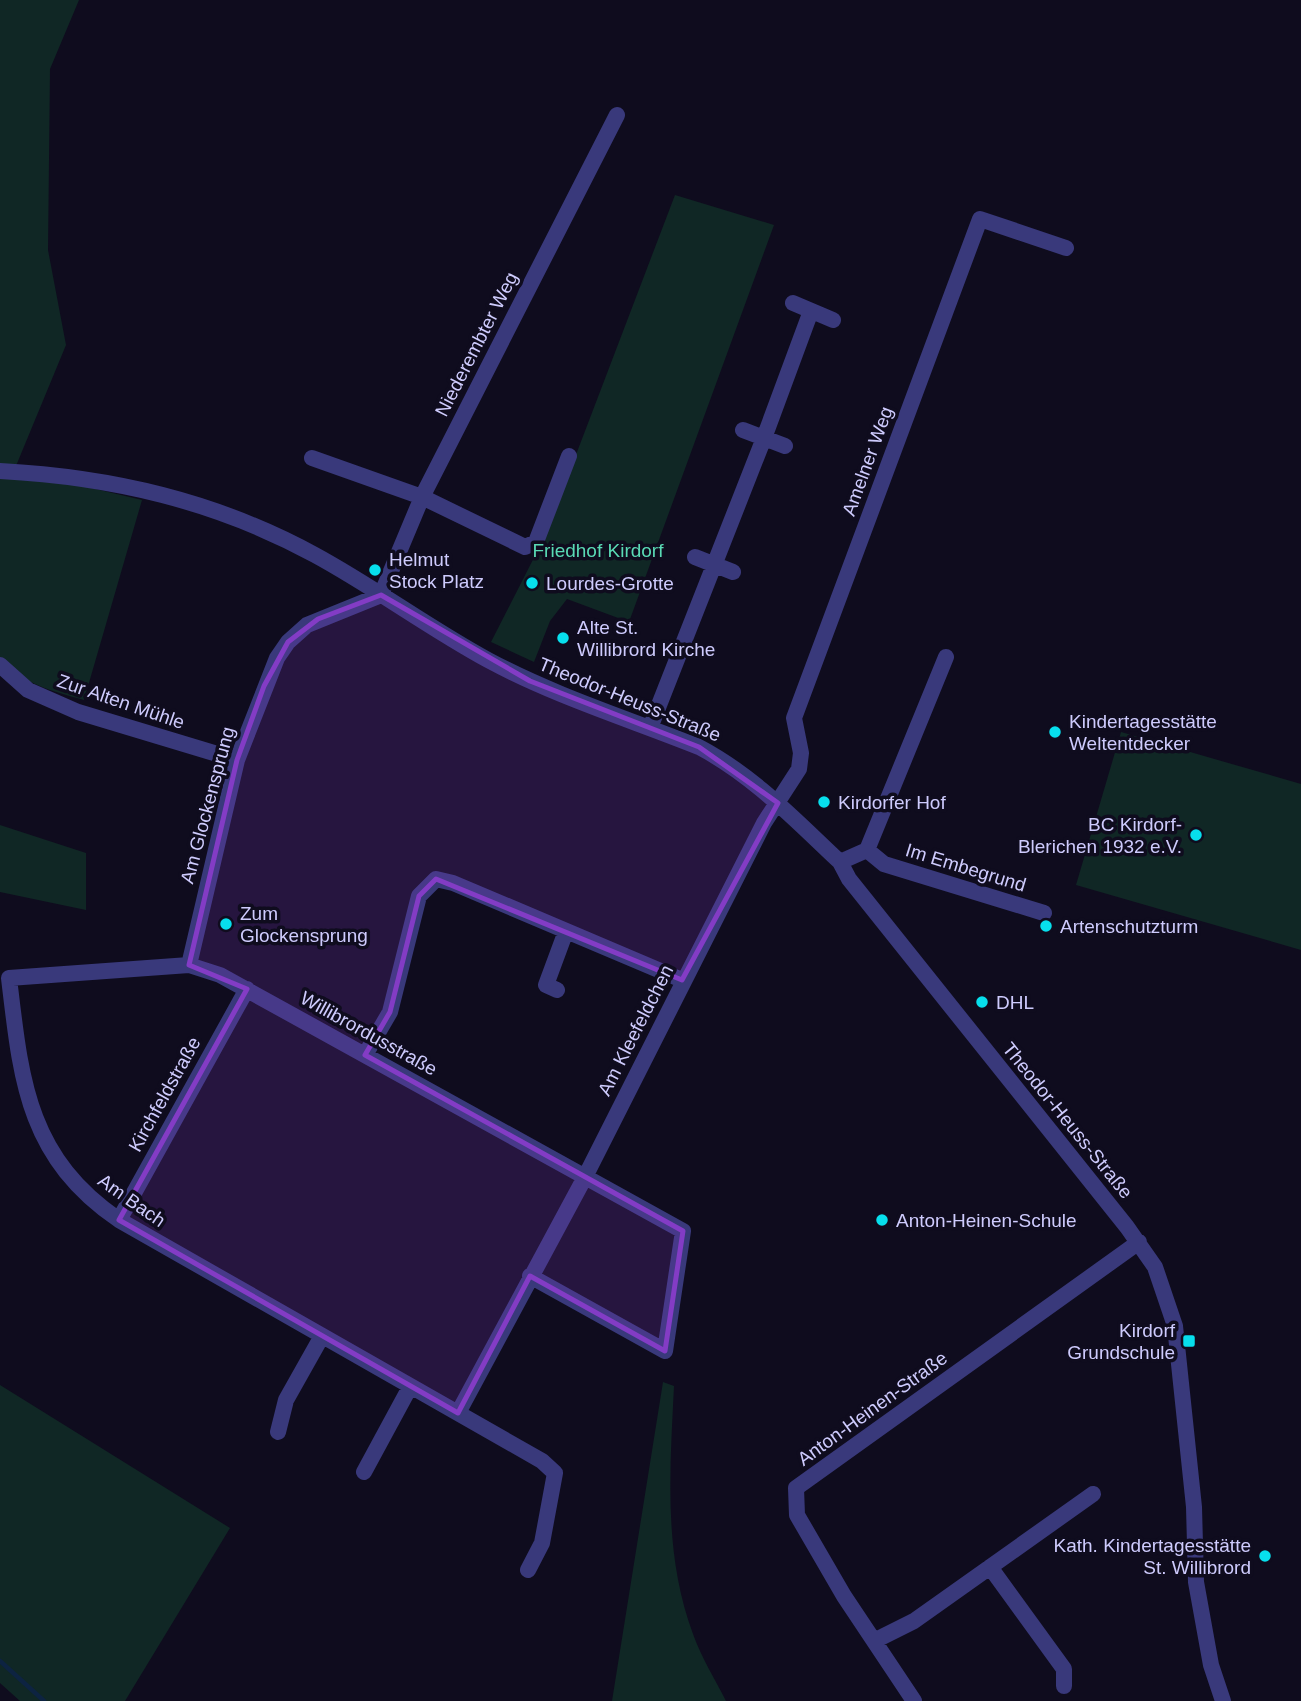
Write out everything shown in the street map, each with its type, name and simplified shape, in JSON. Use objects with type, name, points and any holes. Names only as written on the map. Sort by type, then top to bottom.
[{"type":"street","name":"Niederembter Weg","points":[[382,595],[422,498],[617,115]]},
{"type":"street","name":"Amelner Weg","points":[[778,803],[801,761],[794,718],[981,219],[1066,248]]},
{"type":"street","points":[[793,303],[833,320]]},
{"type":"street","points":[[650,728],[811,311]]},
{"type":"street","points":[[743,430],[785,446]]},
{"type":"street","points":[[312,458],[422,498],[525,547],[536,542],[569,456]]},
{"type":"street","name":"Theodor-Heuss-Straße","points":[[0,471],[66,474],[141,488],[214,508],[317,556],[487,660],[530,681],[723,760],[778,803],[841,862],[849,879],[1139,1242],[1159,1276],[1175,1326],[1194,1507],[1196,1582],[1211,1665],[1223,1701]]},
{"type":"street","points":[[695,557],[733,572]]},
{"type":"street","name":"Am Glockensprung","points":[[189,965],[237,760],[264,686],[288,642],[317,619],[382,595]]},
{"type":"street","points":[[841,862],[867,850],[946,657]]},
{"type":"street","name":"Zur Alten Mühle","points":[[0,665],[28,690],[78,712],[237,760]]},
{"type":"street","name":"Am Kleefeldchen","points":[[458,1413],[585,1177],[682,980],[764,823],[778,803]]},
{"type":"street","name":"Im Embegrund","points":[[867,850],[884,864],[1044,913]]},
{"type":"street","points":[[365,1055],[390,1012],[419,896],[436,879],[453,883],[682,980]]},
{"type":"street","points":[[546,985],[566,931]]},
{"type":"street","name":"Willibrordusstraße","points":[[9,978],[189,965],[247,989],[683,1231],[665,1351],[530,1276]]},
{"type":"street","name":"Am Bach","points":[[9,978],[19,1058],[37,1127],[68,1176],[92,1202],[118,1220],[542,1461],[555,1473],[542,1542],[528,1570]]},
{"type":"street","name":"Kirchfeldstraße","points":[[118,1220],[247,989]]},
{"type":"street","name":"Anton-Heinen-Straße","points":[[914,1701],[876,1640],[844,1596],[797,1515],[796,1489],[1139,1242]]},
{"type":"street","points":[[278,1432],[286,1400],[323,1336]]},
{"type":"street","points":[[363,1472],[410,1387]]},
{"type":"street","points":[[876,1640],[914,1621],[1093,1494]]},
{"type":"street","points":[[990,1567],[1064,1669],[1064,1686]]},
{"type":"highlighted area","points":[[381,595],[530,681],[699,747],[778,803],[682,980],[436,879],[419,896],[390,1012],[365,1055],[683,1231],[665,1351],[530,1276],[458,1413],[119,1220],[247,989],[189,965],[237,760],[264,686],[288,642],[318,619]]},
{"type":"green space","points":[[0,0],[79,0],[50,69],[48,250],[66,345],[11,478],[83,486],[142,500],[84,700],[28,681],[0,659]]},
{"type":"green space","name":"Friedhof Kirdorf","points":[[675,195],[774,225],[629,622],[567,599],[550,621],[534,662],[491,642],[545,536]]},
{"type":"green space","name":"BC Kirdorf- Blerichen 1932 e.V.","points":[[1121,732],[1301,784],[1301,950],[1076,885]]},
{"type":"green space","points":[[0,825],[86,853],[86,910],[0,892]]},
{"type":"green space","points":[[663,1382],[674,1386],[671,1511],[683,1604],[696,1643],[726,1701],[612,1701]]},
{"type":"green space","points":[[0,1385],[230,1528],[125,1701],[20,1701],[0,1683]]},
{"type":"waterway","points":[[0,1661],[44,1701]]},
{"type":"place","name":"Helmut Stock Platz","points":[[375,570]]},
{"type":"place","name":"Lourdes-Grotte","points":[[532,583]]},
{"type":"place","name":"Alte St. Willibrord Kirche","points":[[563,638]]},
{"type":"place","name":"Kindertagesstätte Weltentdecker","points":[[1055,732]]},
{"type":"place","name":"Kirdorfer Hof","points":[[824,802]]},
{"type":"place","name":"BC Kirdorf- Blerichen 1932 e.V.","points":[[1196,835]]},
{"type":"place","name":"Zum Glockensprung","points":[[226,924]]},
{"type":"place","name":"Artenschutzturm","points":[[1046,926]]},
{"type":"place","name":"DHL","points":[[982,1002]]},
{"type":"place","name":"Anton-Heinen-Schule","points":[[882,1220]]},
{"type":"place","name":"Kirdorf Grundschule","points":[[1189,1341]]},
{"type":"place","name":"Kath. Kindertagesstätte St. Willibrord","points":[[1265,1556]]}]
